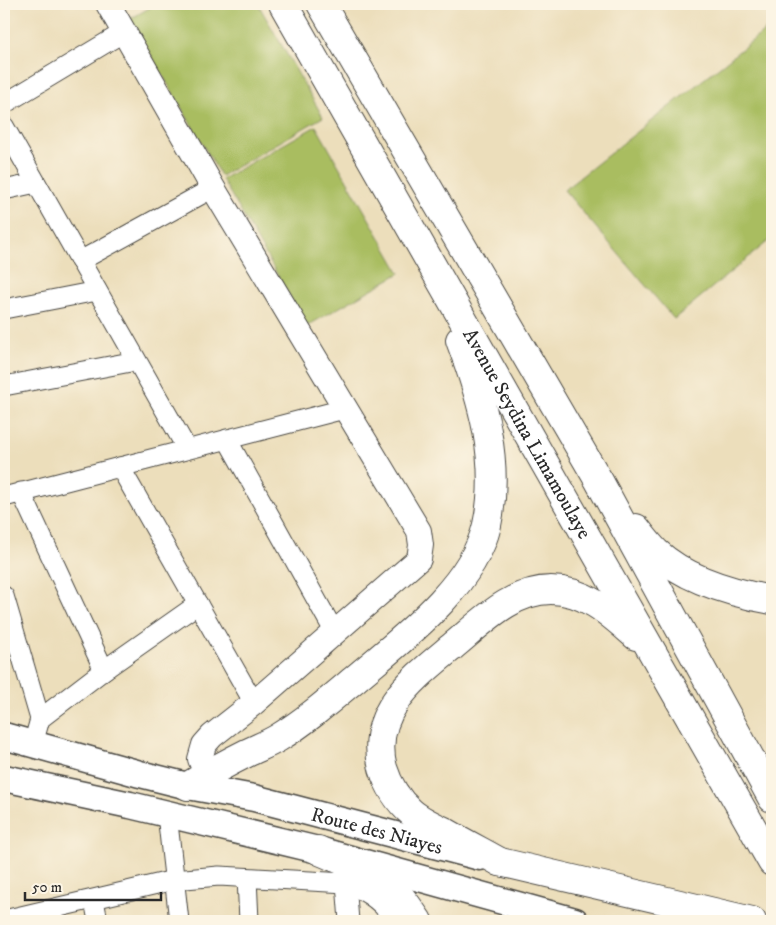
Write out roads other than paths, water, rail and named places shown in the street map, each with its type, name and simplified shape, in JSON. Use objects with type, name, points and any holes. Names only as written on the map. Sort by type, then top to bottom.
[{"type":"main road","name":"Avenue Seydina Limamoulaye","points":[[283,4],[772,862]]},
{"type":"main road","name":"Avenue Seydina Limamoulaye","points":[[321,4],[599,481],[772,798]]},
{"type":"main road","points":[[197,780],[276,739],[304,721],[422,621],[453,588],[475,555],[486,526],[492,488],[490,450],[470,366],[436,273]]},
{"type":"main road","points":[[599,481],[657,552],[678,567],[702,580],[730,591],[772,600]]},
{"type":"main road","points":[[500,862],[411,812],[398,797],[386,778],[380,757],[380,736],[396,700],[410,682],[501,607],[522,596],[537,592],[553,590],[570,593],[590,600],[607,611],[652,650]]},
{"type":"main road","name":"Route des Niayes","points":[[4,736],[197,780],[254,798],[500,862],[747,920]]},
{"type":"main road","name":"Route des Niayes","points":[[4,778],[318,850],[575,921]]},
{"type":"main road","points":[[318,850],[371,874],[388,885],[404,900],[418,921]]},
{"type":"street","points":[[108,4],[213,188],[419,531],[421,545],[419,559],[254,703],[219,729],[204,746],[197,780]]},
{"type":"street","points":[[4,104],[124,32]]},
{"type":"street","points":[[4,126],[186,449]]},
{"type":"street","points":[[4,190],[36,183]]},
{"type":"street","points":[[80,261],[213,188]]},
{"type":"street","points":[[4,309],[97,291]]},
{"type":"street","points":[[4,386],[136,361]]},
{"type":"street","points":[[104,670],[12,494],[344,409]]},
{"type":"street","points":[[227,439],[335,633]]},
{"type":"street","points":[[120,466],[254,703]]},
{"type":"street","points":[[4,596],[40,719],[33,744]]},
{"type":"street","points":[[40,719],[104,670],[198,604]]},
{"type":"street","points":[[167,814],[179,921]]},
{"type":"street","points":[[4,920],[174,880],[219,876],[346,883],[363,890],[378,901],[394,921]]},
{"type":"street","points":[[248,878],[249,921]]},
{"type":"street","points":[[346,883],[349,921]]},
{"type":"street","points":[[94,900],[98,921]]}]
